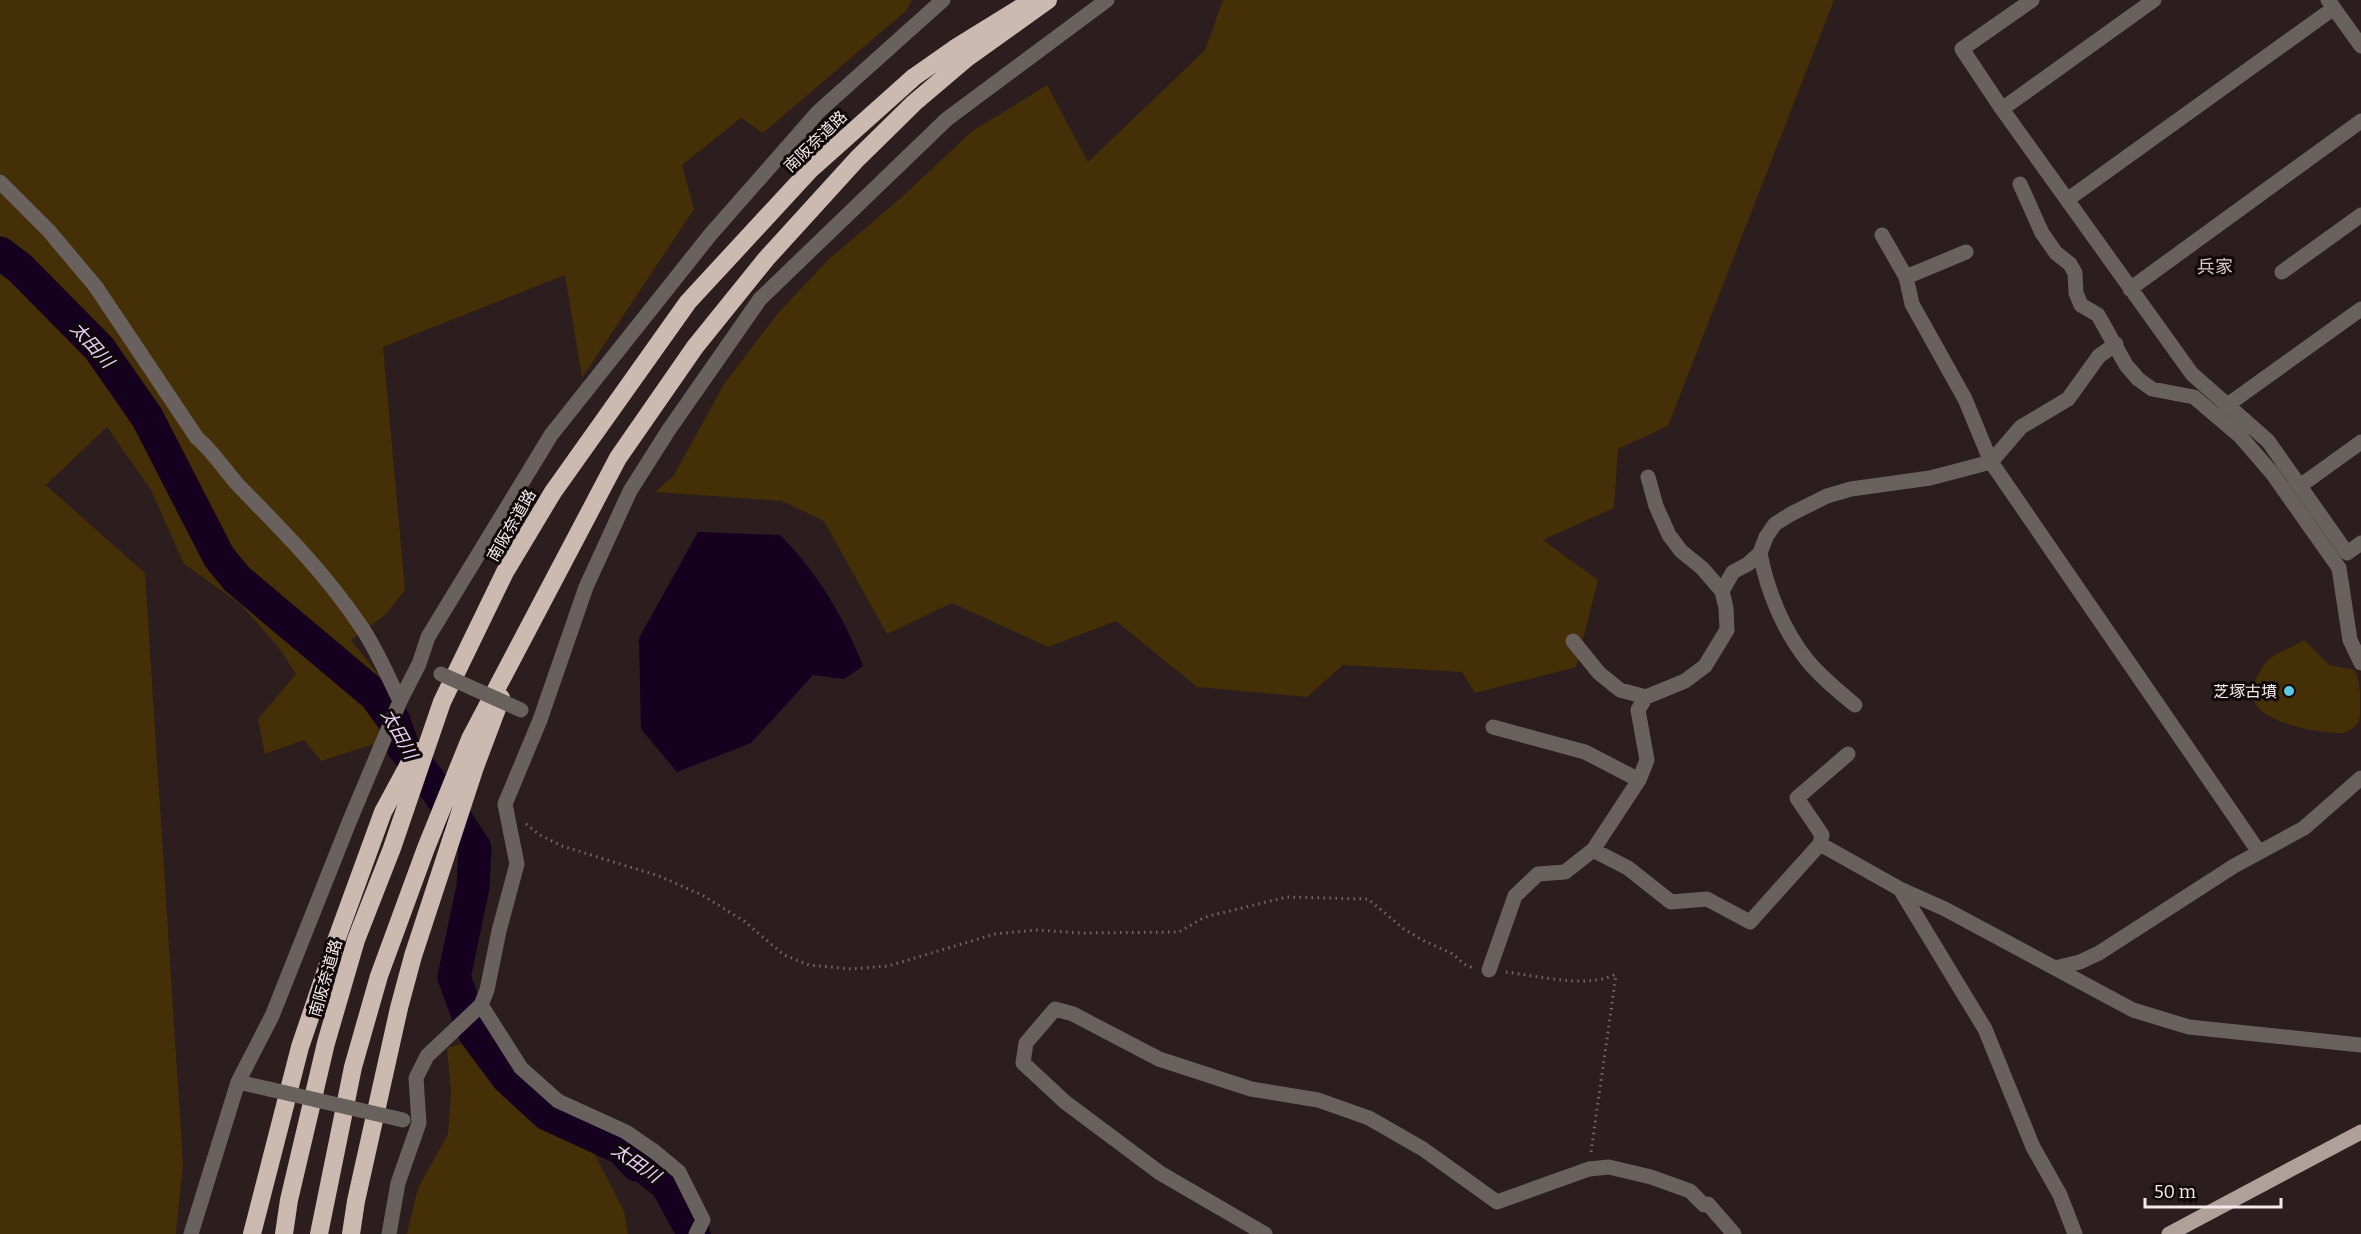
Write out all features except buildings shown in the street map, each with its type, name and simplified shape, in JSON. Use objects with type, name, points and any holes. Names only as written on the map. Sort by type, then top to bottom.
[{"type":"highway","name":"南阪奈道路","points":[[284,1234],[289,1200],[326,1043],[356,940],[392,848],[442,702],[505,572],[553,492],[688,302],[811,170],[869,116],[930,65],[1033,0]]},
{"type":"highway","points":[[319,1234],[354,1067],[379,976],[426,848],[470,739],[618,458],[695,347],[766,259],[857,159],[914,103],[967,58],[1048,0]]},
{"type":"highway","points":[[351,1234],[356,1201],[399,1008],[413,956],[475,767],[493,724],[518,647]]},
{"type":"highway","points":[[252,1234],[300,1047],[337,938],[384,812],[442,702]]},
{"type":"main road","points":[[2169,1234],[2361,1132]]},
{"type":"street","points":[[191,1234],[237,1082],[272,1016],[400,701],[419,664],[428,637],[551,435],[710,235],[818,112],[943,0]]},
{"type":"street","points":[[388,1234],[398,1183],[419,1123],[416,1078],[427,1056],[482,1005],[488,990],[499,931],[517,864],[505,804],[540,720],[586,587],[630,491],[668,431],[760,299],[947,119],[1107,0]]},
{"type":"street","points":[[2032,0],[1962,49],[2002,109],[2192,374],[2268,441],[2347,553],[2361,543]]},
{"type":"street","points":[[2002,109],[2154,0]]},
{"type":"street","points":[[2067,200],[2331,4],[2361,46]]},
{"type":"street","points":[[2130,289],[2361,121]]},
{"type":"street","points":[[0,182],[49,231],[96,287],[196,438],[311,560],[330,584],[364,630],[400,701]]},
{"type":"street","points":[[2020,184],[2042,233],[2056,254],[2070,264],[2075,273],[2076,293],[2081,305],[2098,315],[2126,365],[2138,379],[2152,389],[2194,397],[2240,436],[2272,473],[2339,568],[2350,640],[2361,663]]},
{"type":"street","points":[[2282,272],[2361,215]]},
{"type":"street","points":[[1882,235],[1906,277],[1912,304],[1965,399],[1991,462],[2259,852]]},
{"type":"street","points":[[1906,277],[1966,252]]},
{"type":"street","points":[[2226,406],[2361,309]]},
{"type":"street","points":[[1722,591],[1733,572],[1748,564],[1760,553],[1766,537],[1775,525],[1827,496],[1851,489],[1930,478],[1991,462],[2021,427],[2068,399],[2099,356],[2116,344]]},
{"type":"street","points":[[2300,486],[2361,442]]},
{"type":"street","points":[[1490,970],[1515,896],[1538,874],[1565,872],[1593,850],[1639,780],[1647,760],[1638,710],[1646,697],[1685,681],[1705,666],[1726,630],[1726,608],[1722,591],[1702,568],[1681,551],[1669,535],[1656,506],[1648,477]]},
{"type":"street","points":[[1760,553],[1764,578],[1786,626],[1807,659],[1855,705]]},
{"type":"street","points":[[1573,641],[1599,673],[1620,690],[1646,697]]},
{"type":"street","points":[[419,664],[540,720]]},
{"type":"street","points":[[1493,728],[1585,752],[1639,780]]},
{"type":"street","points":[[1593,850],[1628,868],[1671,902],[1707,899],[1750,922],[1820,844],[1822,836],[1797,798],[1848,754]]},
{"type":"street","points":[[2055,968],[2080,962],[2099,953],[2234,866],[2304,828],[2361,778]]},
{"type":"street","points":[[1820,844],[1900,889],[1945,909],[2133,1010],[2189,1027],[2361,1045]]},
{"type":"street","points":[[1900,889],[1985,1029],[2033,1147],[2060,1195],[2075,1234]]},
{"type":"street","points":[[482,1005],[520,1068],[558,1101],[626,1132],[679,1172],[703,1220],[696,1234]]},
{"type":"street","points":[[1265,1234],[1160,1173],[1065,1101],[1023,1063],[1026,1043],[1055,1008],[1073,1014],[1159,1059],[1251,1089],[1318,1100],[1369,1118],[1423,1149],[1497,1202],[1588,1169],[1609,1167],[1652,1177],[1690,1191],[1704,1204],[1708,1204],[1734,1234]]},
{"type":"street","points":[[237,1082],[419,1123]]},
{"type":"path","points":[[507,808],[540,835],[562,846],[658,876],[702,895],[744,921],[784,955],[809,965],[851,969],[888,966],[995,934],[1036,930],[1081,933],[1179,932],[1205,917],[1287,897],[1368,899],[1404,929],[1453,954],[1464,964],[1474,968],[1582,981],[1605,980],[1616,974],[1588,1169]]},
{"type":"shaded area","points":[[0,0],[912,0],[906,11],[763,133],[741,118],[682,165],[694,209],[582,378],[565,275],[383,347],[405,590],[385,615],[351,640],[392,692],[374,744],[321,761],[304,740],[265,754],[258,719],[296,674],[279,648],[240,604],[184,564],[151,490],[107,427],[46,485],[145,573],[183,1164],[176,1234],[0,1234]]},
{"type":"shaded area","points":[[1223,0],[1834,0],[1668,426],[1618,449],[1614,508],[1543,540],[1598,580],[1576,667],[1475,693],[1462,672],[1343,665],[1307,697],[1197,687],[1116,621],[1048,647],[952,603],[887,634],[824,521],[782,501],[655,492],[674,475],[724,384],[778,313],[828,260],[903,196],[971,132],[1047,85],[1088,162],[1205,50]]},
{"type":"shaded area","points":[[698,532],[780,535],[818,580],[847,630],[863,666],[844,679],[813,675],[751,743],[677,772],[641,729],[639,638]]},
{"type":"shaded area","points":[[2304,640],[2329,665],[2355,670],[2359,688],[2359,721],[2355,727],[2344,733],[2316,731],[2281,722],[2266,714],[2256,704],[2252,692],[2257,677],[2266,663],[2275,655]]},
{"type":"shaded area","points":[[465,1043],[488,1075],[592,1149],[624,1211],[628,1234],[407,1234],[418,1188],[448,1134],[451,1091],[447,1048]]},
{"type":"waterway","name":"太田川","points":[[0,253],[20,268],[99,348],[147,417],[219,557],[237,579],[376,696],[394,721],[403,747],[436,789],[475,848],[473,887],[454,977],[475,1034],[507,1077],[547,1114],[621,1148],[637,1165],[641,1164],[666,1184],[694,1234]]},
{"type":"place","name":"芝塚古墳","points":[[2289,691]]},
{"type":"district","name":"兵家","points":[[2215,267]]}]
